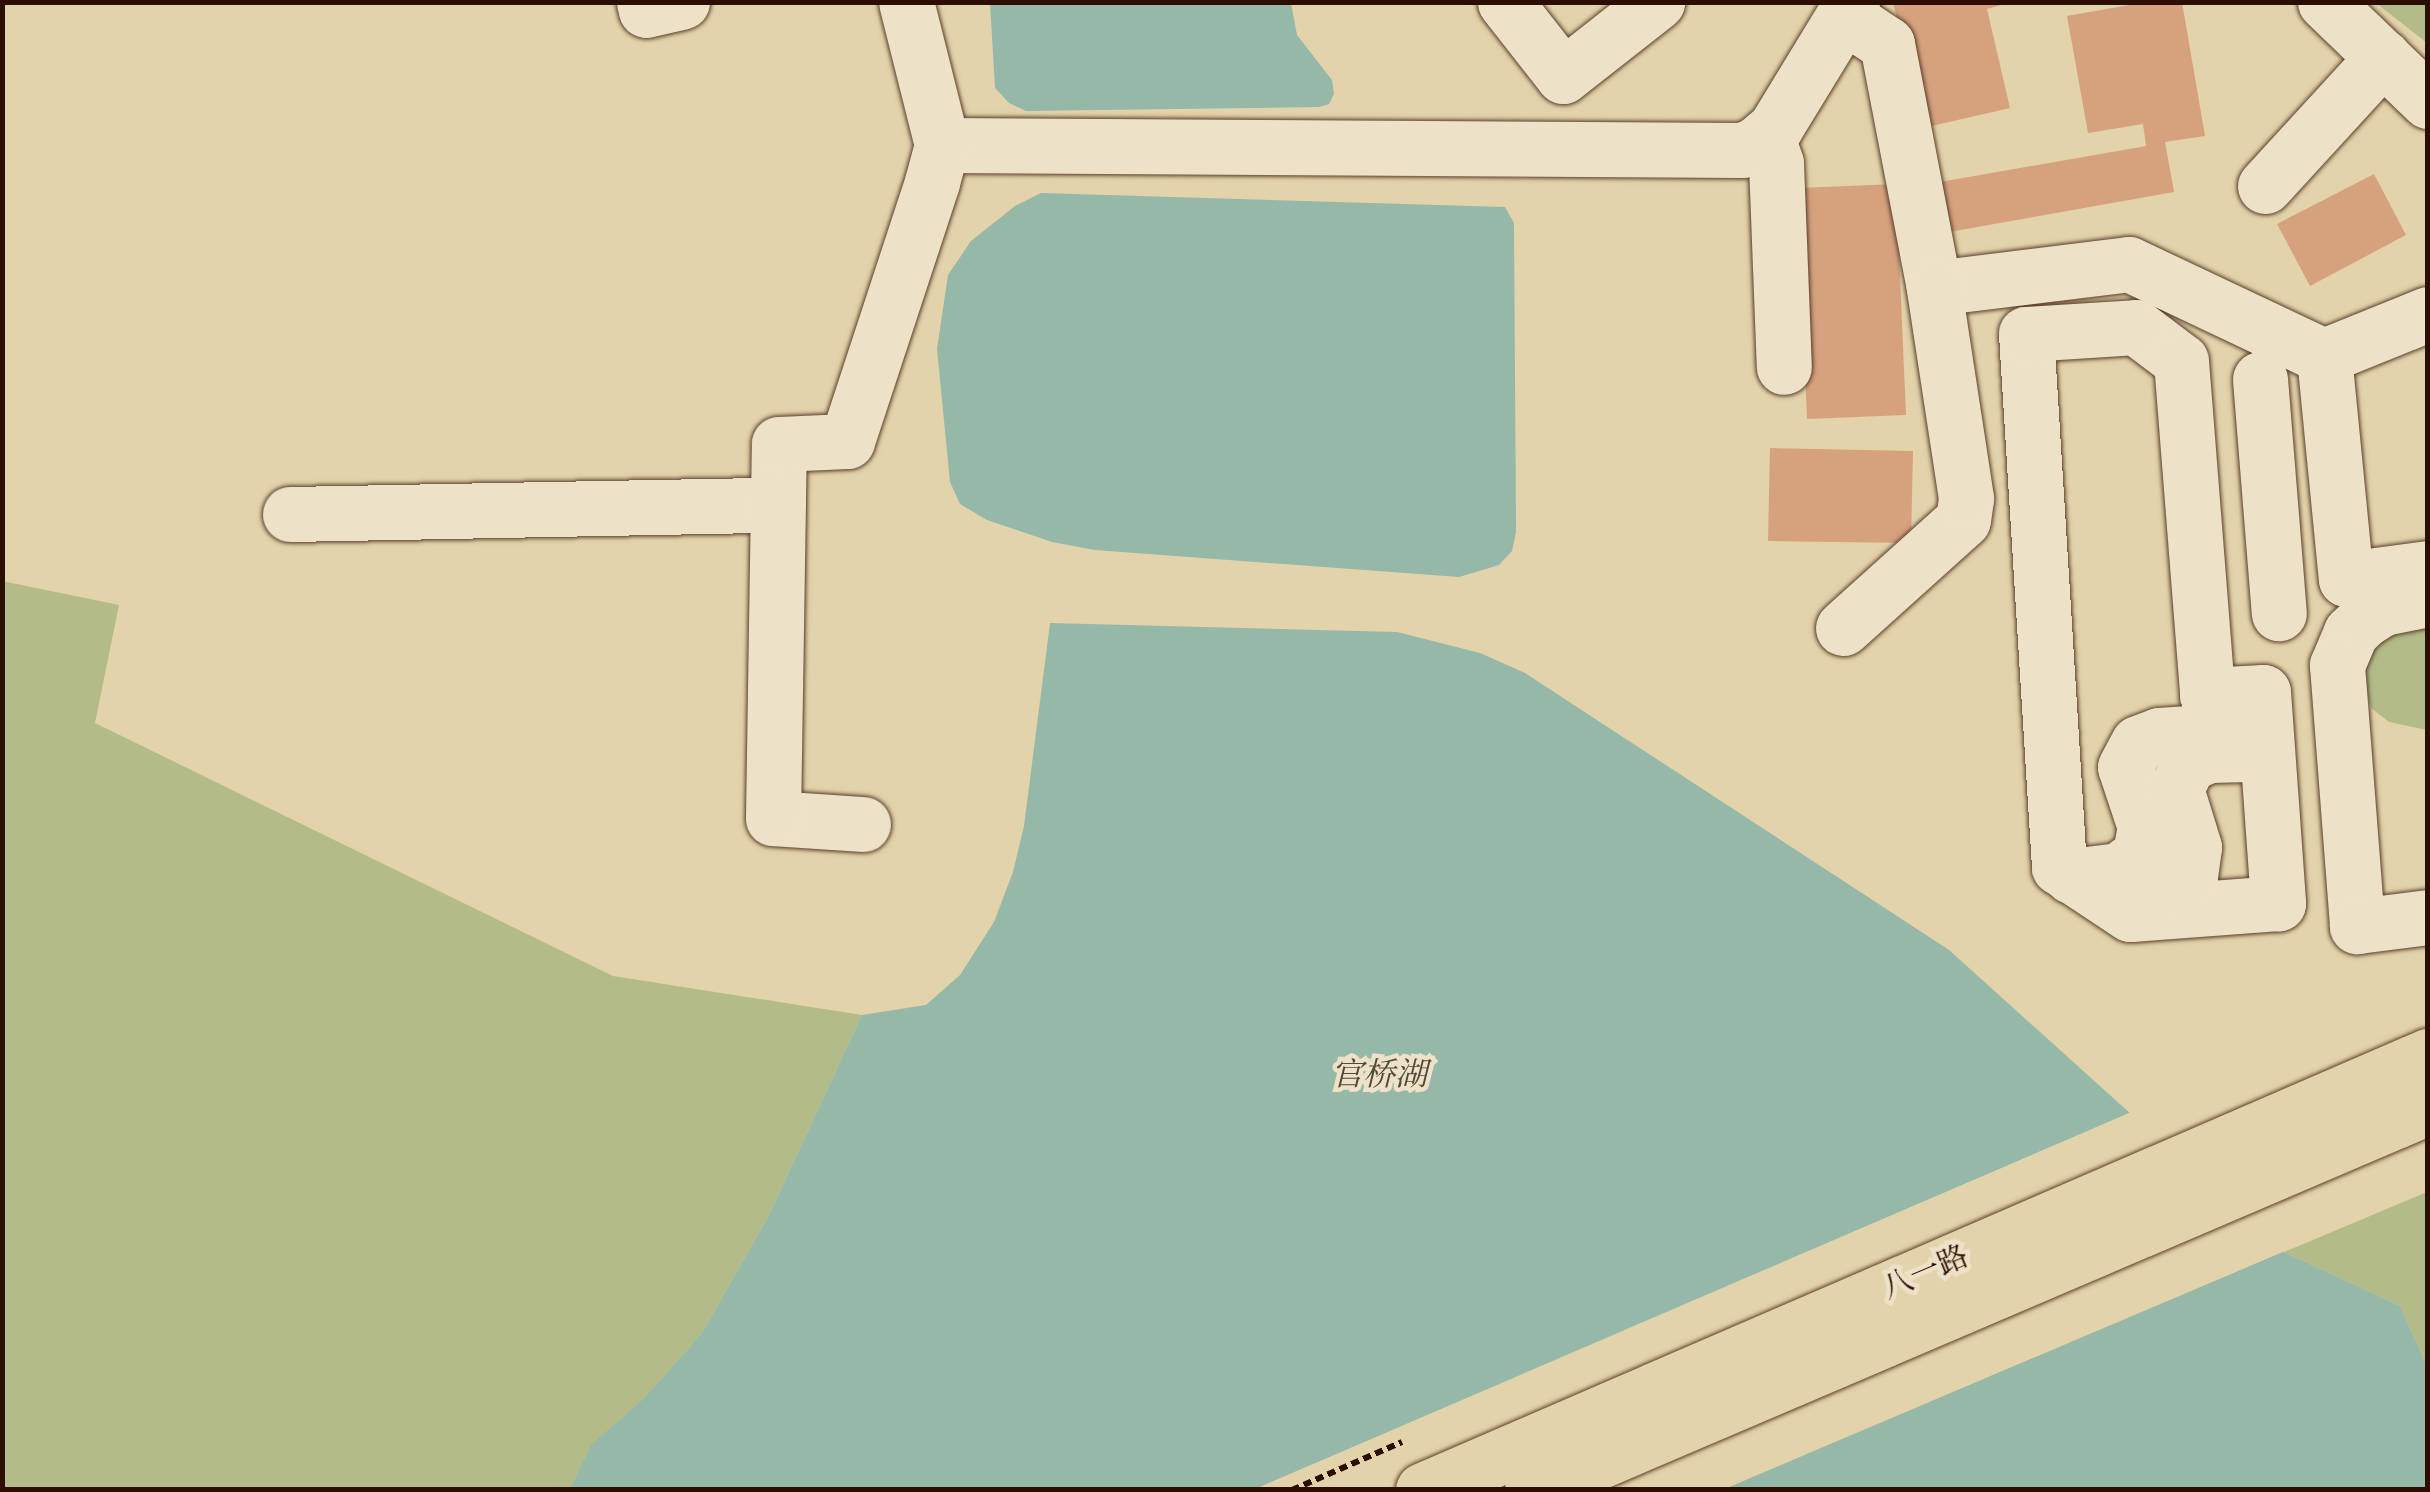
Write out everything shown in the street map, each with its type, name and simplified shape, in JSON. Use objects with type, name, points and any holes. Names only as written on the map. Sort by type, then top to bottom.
[{"type":"main road","name":"八一路","points":[[1423,1490],[2428,1056]]},
{"type":"main road","name":"八一路","points":[[1532,1490],[2428,1107]]},
{"type":"street","points":[[644,2],[646,10],[682,2]]},
{"type":"street","points":[[862,824],[773,818],[779,444],[847,441],[942,145],[906,2]]},
{"type":"street","points":[[1506,2],[1563,76],[1657,2]]},
{"type":"street","points":[[2325,2],[2428,101]]},
{"type":"street","points":[[942,145],[1742,150],[1767,137],[1849,10],[1887,44],[1934,288],[1966,498],[1962,520],[1843,628]]},
{"type":"street","points":[[2266,186],[2383,57]]},
{"type":"street","points":[[1767,137],[1776,163],[1784,367]]},
{"type":"street","points":[[1934,288],[2129,264],[2324,356],[2428,314]]},
{"type":"street","points":[[2136,327],[2160,278]]},
{"type":"street","points":[[2136,327],[2181,360],[2207,695],[2265,724],[2278,903],[2130,914],[2060,868],[2026,334],[2136,327]]},
{"type":"street","points":[[2324,356],[2346,579],[2428,568]]},
{"type":"street","points":[[2260,379],[2279,613]]},
{"type":"street","points":[[2192,492],[2269,487]]},
{"type":"street","points":[[290,514],[778,505]]},
{"type":"street","points":[[2428,599],[2383,608],[2352,632],[2337,664],[2358,926],[2428,918]]},
{"type":"street","points":[[2088,887],[2140,854],[2145,827],[2126,767],[2138,743],[2159,735],[2265,724],[2338,685]]},
{"type":"green space","points":[[2376,3],[2427,3],[2427,43]]},
{"type":"green space","points":[[2,581],[119,605],[95,723],[613,976],[862,1015],[768,1217],[702,1333],[615,1424],[570,1489],[3,1489]]},
{"type":"green space","points":[[2427,616],[2427,730],[2389,722],[2371,708],[2359,663],[2367,644]]},
{"type":"green space","points":[[2427,1192],[2427,1366],[2400,1306],[2284,1252]]},
{"type":"water","points":[[990,3],[1291,3],[1297,35],[1332,80],[1334,94],[1329,104],[1319,107],[1026,111],[1009,103],[995,88]]},
{"type":"water","points":[[1041,193],[1505,207],[1514,223],[1516,532],[1512,551],[1499,565],[1459,577],[1095,550],[1052,542],[987,520],[960,504],[950,482],[937,349],[948,275],[971,241],[1015,206]]},
{"type":"water","name":"官桥湖","points":[[1050,623],[1397,632],[1480,653],[1525,673],[1949,950],[2284,1252],[2400,1306],[2427,1366],[2427,1489],[570,1490],[591,1445],[644,1398],[702,1333],[768,1217],[862,1015],[926,1005],[960,975],[994,922],[1013,872],[1024,826]]},
{"type":"pier","points":[[2136,1110],[2290,1249],[1722,1490],[1255,1489]]},
{"type":"building","points":[[1893,2],[2012,2],[1987,9],[2010,108],[1923,128]]},
{"type":"building","points":[[2146,2],[2182,2],[2205,136],[2165,142],[2174,192],[1949,232],[1940,182],[2146,146],[2143,124],[2088,133],[2067,16]]},
{"type":"building","points":[[2374,174],[2406,235],[2310,286],[2277,224]]},
{"type":"building","points":[[1896,184],[1906,415],[1807,419],[1798,188]]},
{"type":"building","points":[[1770,448],[1913,451],[1911,543],[1768,541]]}]
